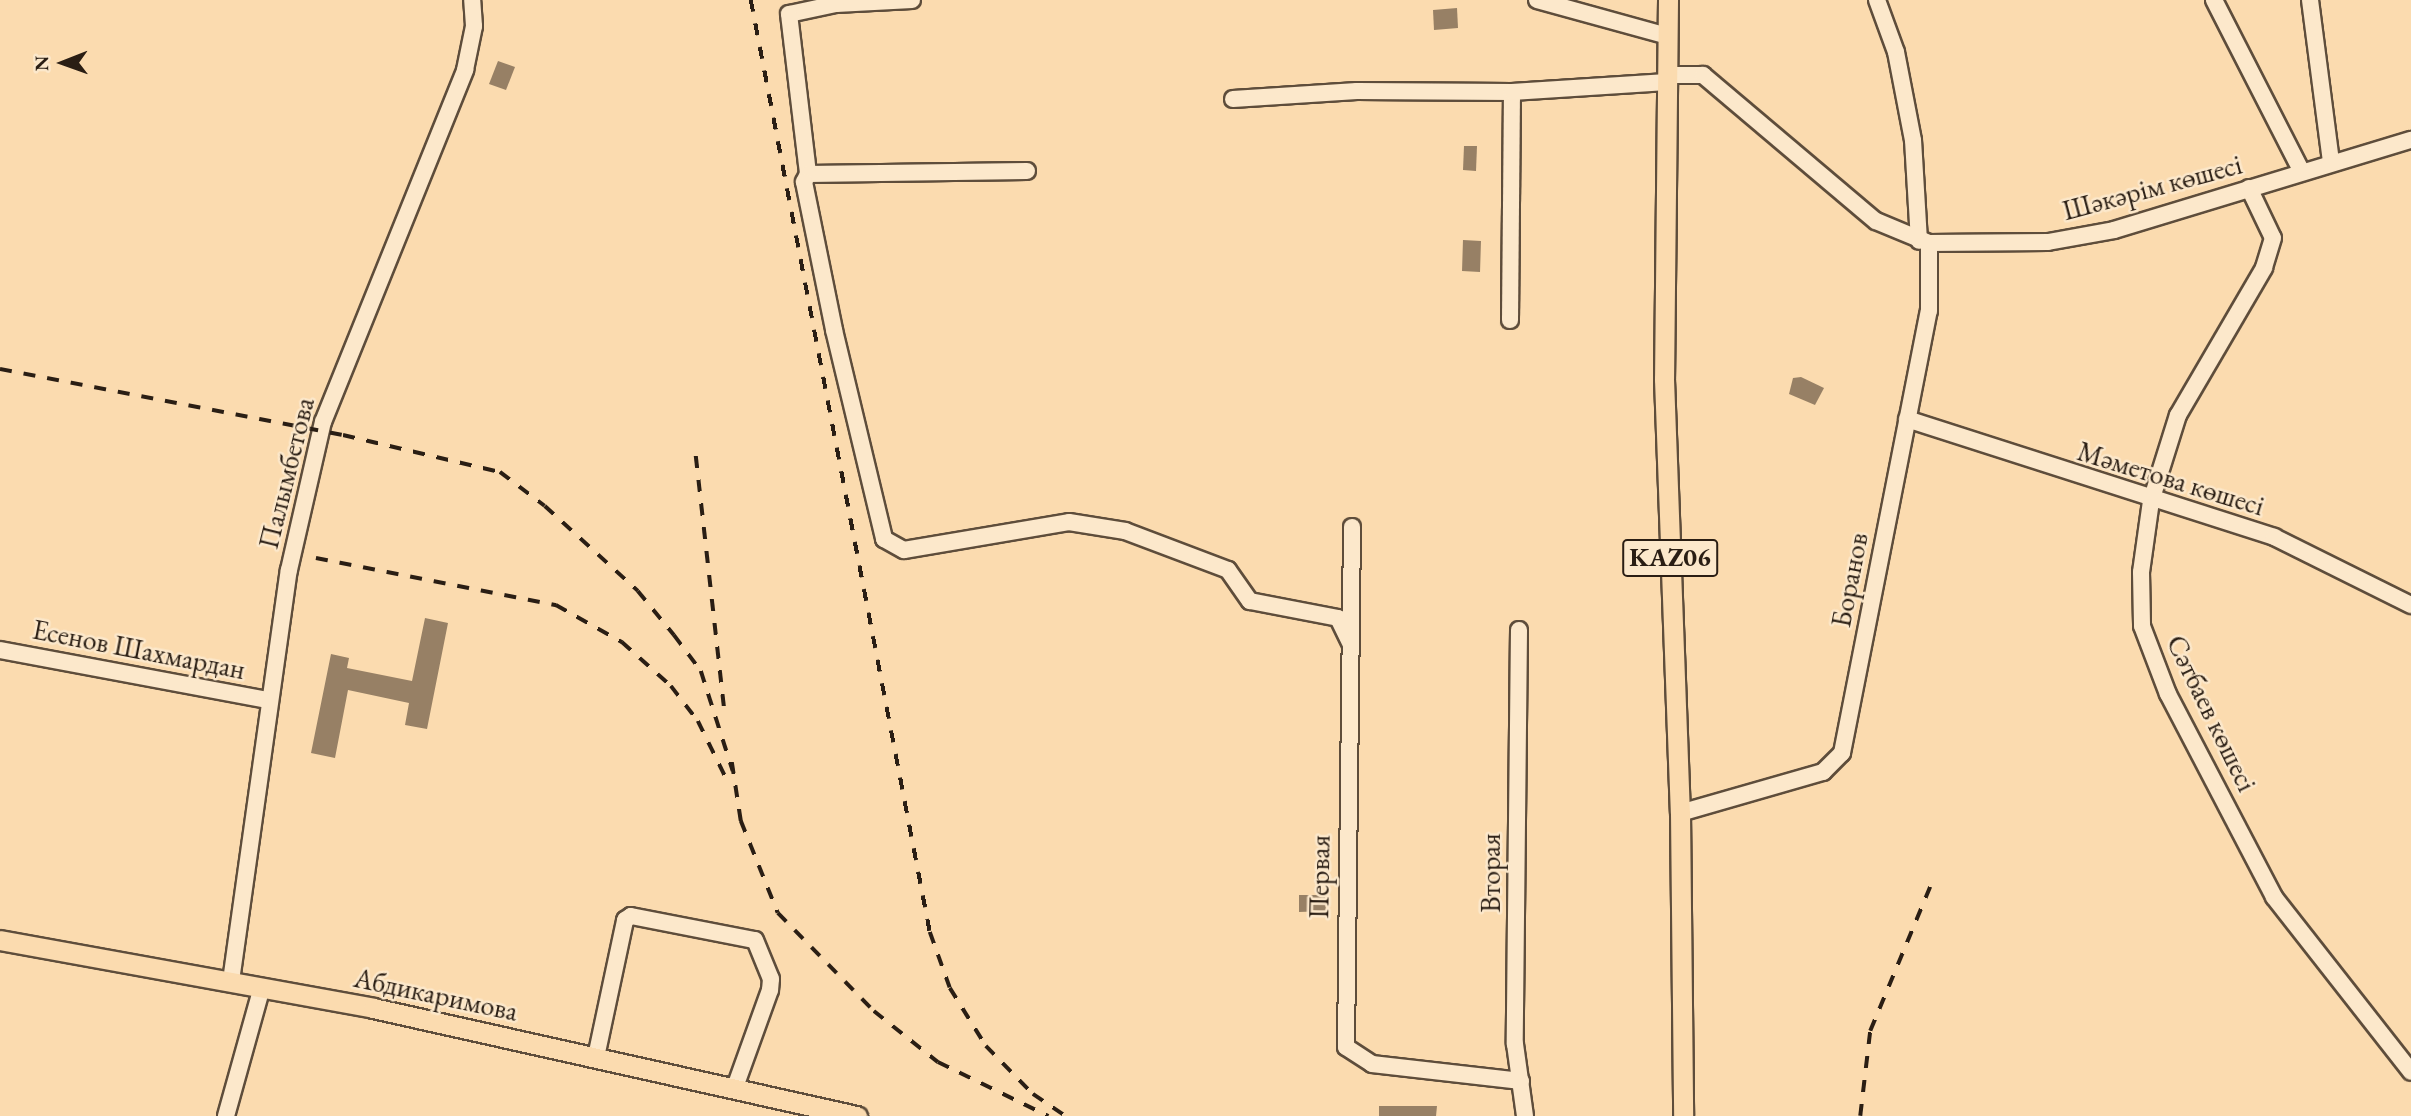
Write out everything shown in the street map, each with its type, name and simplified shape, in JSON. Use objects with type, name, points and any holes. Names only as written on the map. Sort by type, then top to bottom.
[{"type":"main road","name":"KАZ06","points":[[1668,0],[1664,379],[1680,813],[1683,1116]]},
{"type":"main road","name":"Абдикаримова","points":[[0,940],[262,986],[735,1087],[858,1116]]},
{"type":"street","name":"Палымбетова","points":[[231,981],[268,700],[289,570],[323,422],[465,70],[474,26],[472,0]]},
{"type":"street","points":[[912,0],[836,4],[789,14],[808,174],[804,182],[836,343],[884,539],[904,550],[1069,522],[1125,531],[1228,570],[1251,601],[1338,618],[1350,643]]},
{"type":"street","points":[[1537,0],[1668,36]]},
{"type":"street","name":"Боранов","points":[[1680,813],[1823,772],[1842,753],[1929,311],[1913,140],[1896,52],[1877,0]]},
{"type":"street","points":[[2214,0],[2301,170]]},
{"type":"street","points":[[2310,0],[2331,162]]},
{"type":"street","name":"Шәкәрім көшесі","points":[[1233,99],[1357,90],[1512,92],[1667,78],[1690,71],[1703,75],[1876,221],[1924,242],[2048,242],[2114,230],[2301,170],[2411,141]]},
{"type":"street","points":[[1510,320],[1512,92]]},
{"type":"street","points":[[808,174],[1027,171]]},
{"type":"street","name":"Сәтбаев көшесі","points":[[2249,188],[2273,238],[2264,268],[2178,415],[2151,501],[2141,572],[2142,626],[2168,694],[2274,897],[2411,1072]]},
{"type":"street","name":"Мәметова көшесі","points":[[1907,419],[2151,501],[2274,537],[2408,597]]},
{"type":"street","name":"Первая","points":[[1352,527],[1346,1047],[1373,1064],[1521,1081]]},
{"type":"street","name":"Вторая","points":[[1519,630],[1515,1044],[1525,1116]]},
{"type":"street","name":"Есенов Шахмардан","points":[[0,650],[268,700]]},
{"type":"street","points":[[596,1057],[625,920],[631,916],[755,940],[771,979],[770,990],[735,1087]]},
{"type":"street","points":[[226,1116],[262,986]]},
{"type":"building","points":[[1457,8],[1458,28],[1434,30],[1433,10]]},
{"type":"building","points":[[498,61],[515,67],[506,90],[489,84]]},
{"type":"building","points":[[1464,146],[1477,146],[1476,171],[1463,170]]},
{"type":"building","points":[[1463,240],[1481,241],[1480,272],[1462,271]]},
{"type":"building","points":[[1801,377],[1824,388],[1815,405],[1789,394],[1793,378]]},
{"type":"building","points":[[425,618],[448,623],[427,729],[405,725],[409,703],[348,690],[335,758],[311,753],[331,654],[349,658],[347,668],[412,681]]},
{"type":"building","points":[[1299,895],[1325,895],[1326,911],[1299,912]]},
{"type":"building","points":[[1379,1106],[1437,1106],[1436,1116],[1379,1116]]},
{"type":"railway","points":[[751,0],[930,932],[950,988],[986,1046],[1033,1094],[1066,1116]]},
{"type":"railway","points":[[0,369],[343,435],[500,472],[545,506],[638,591],[674,635],[701,671],[733,771]]},
{"type":"railway","points":[[696,456],[725,714]]},
{"type":"railway","points":[[316,558],[556,605],[622,642],[671,686],[698,721],[726,778]]},
{"type":"railway","points":[[732,762],[741,821],[778,913],[874,1011],[938,1062],[1048,1116]]},
{"type":"railway","points":[[1860,1116],[1870,1031],[1930,887]]}]
